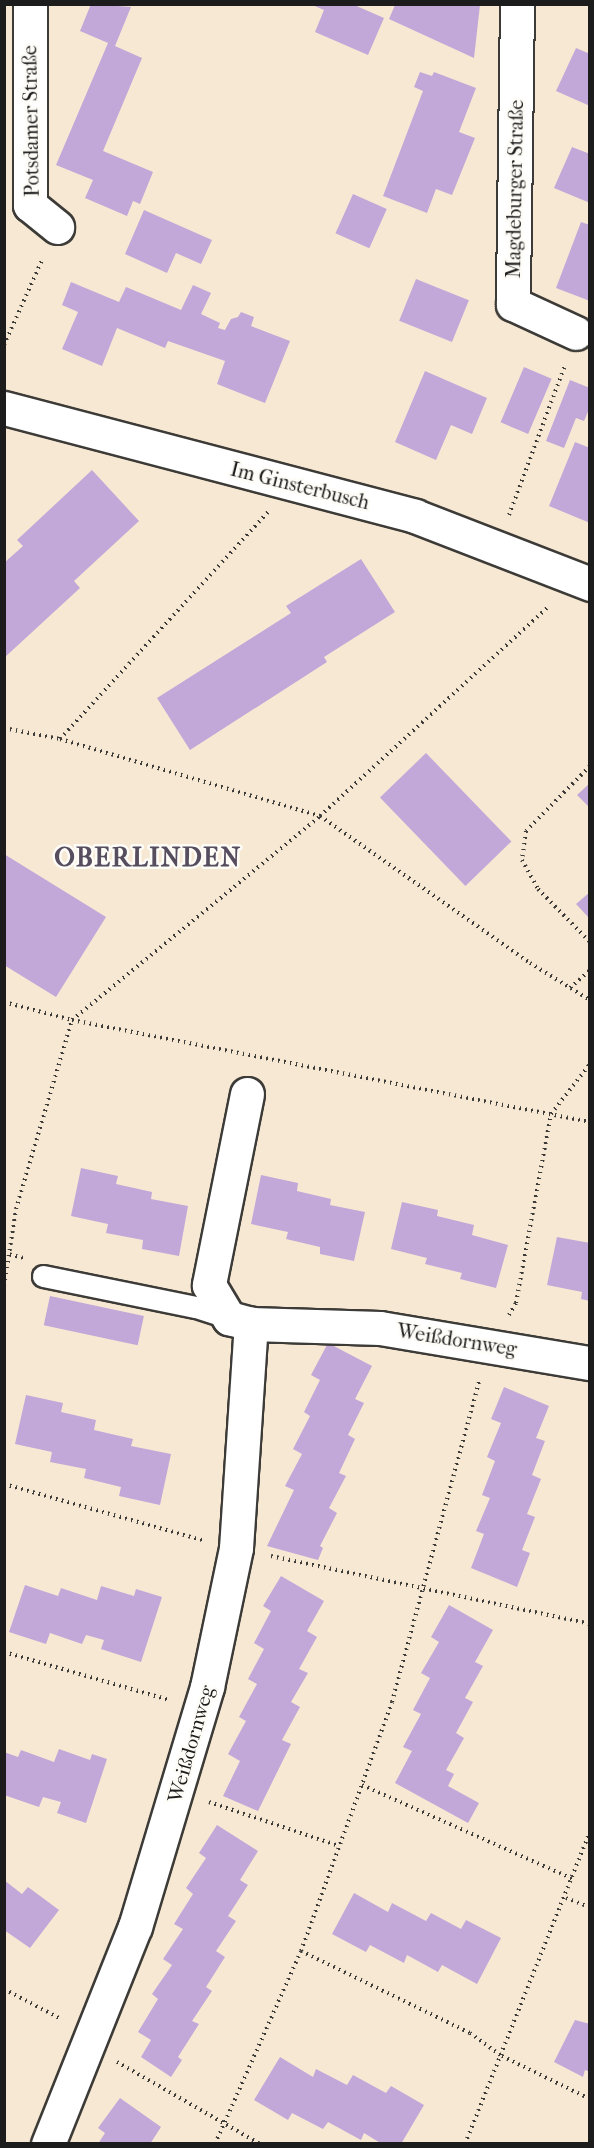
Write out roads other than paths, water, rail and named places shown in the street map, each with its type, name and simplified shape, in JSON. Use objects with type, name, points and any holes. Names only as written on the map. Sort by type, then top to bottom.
[{"type":"street","name":"Potsdamer Straße","points":[[30,4],[30,205],[57,227]]},
{"type":"street","name":"Magdeburger Straße","points":[[517,4],[513,304],[576,333]]},
{"type":"street","name":"Im Ginsterbusch","points":[[4,408],[415,516],[584,581]]},
{"type":"street","points":[[240,1321],[209,1285],[247,1094]]},
{"type":"street","name":"Weißdornweg","points":[[48,2144],[91,2042],[135,1926],[178,1792],[201,1710],[236,1548],[240,1321],[380,1328],[490,1344],[590,1363]]},
{"type":"lane","points":[[43,1276],[196,1307],[240,1321]]},
{"type":"district","name":"OBERLINDEN","points":[[148,858]]}]
